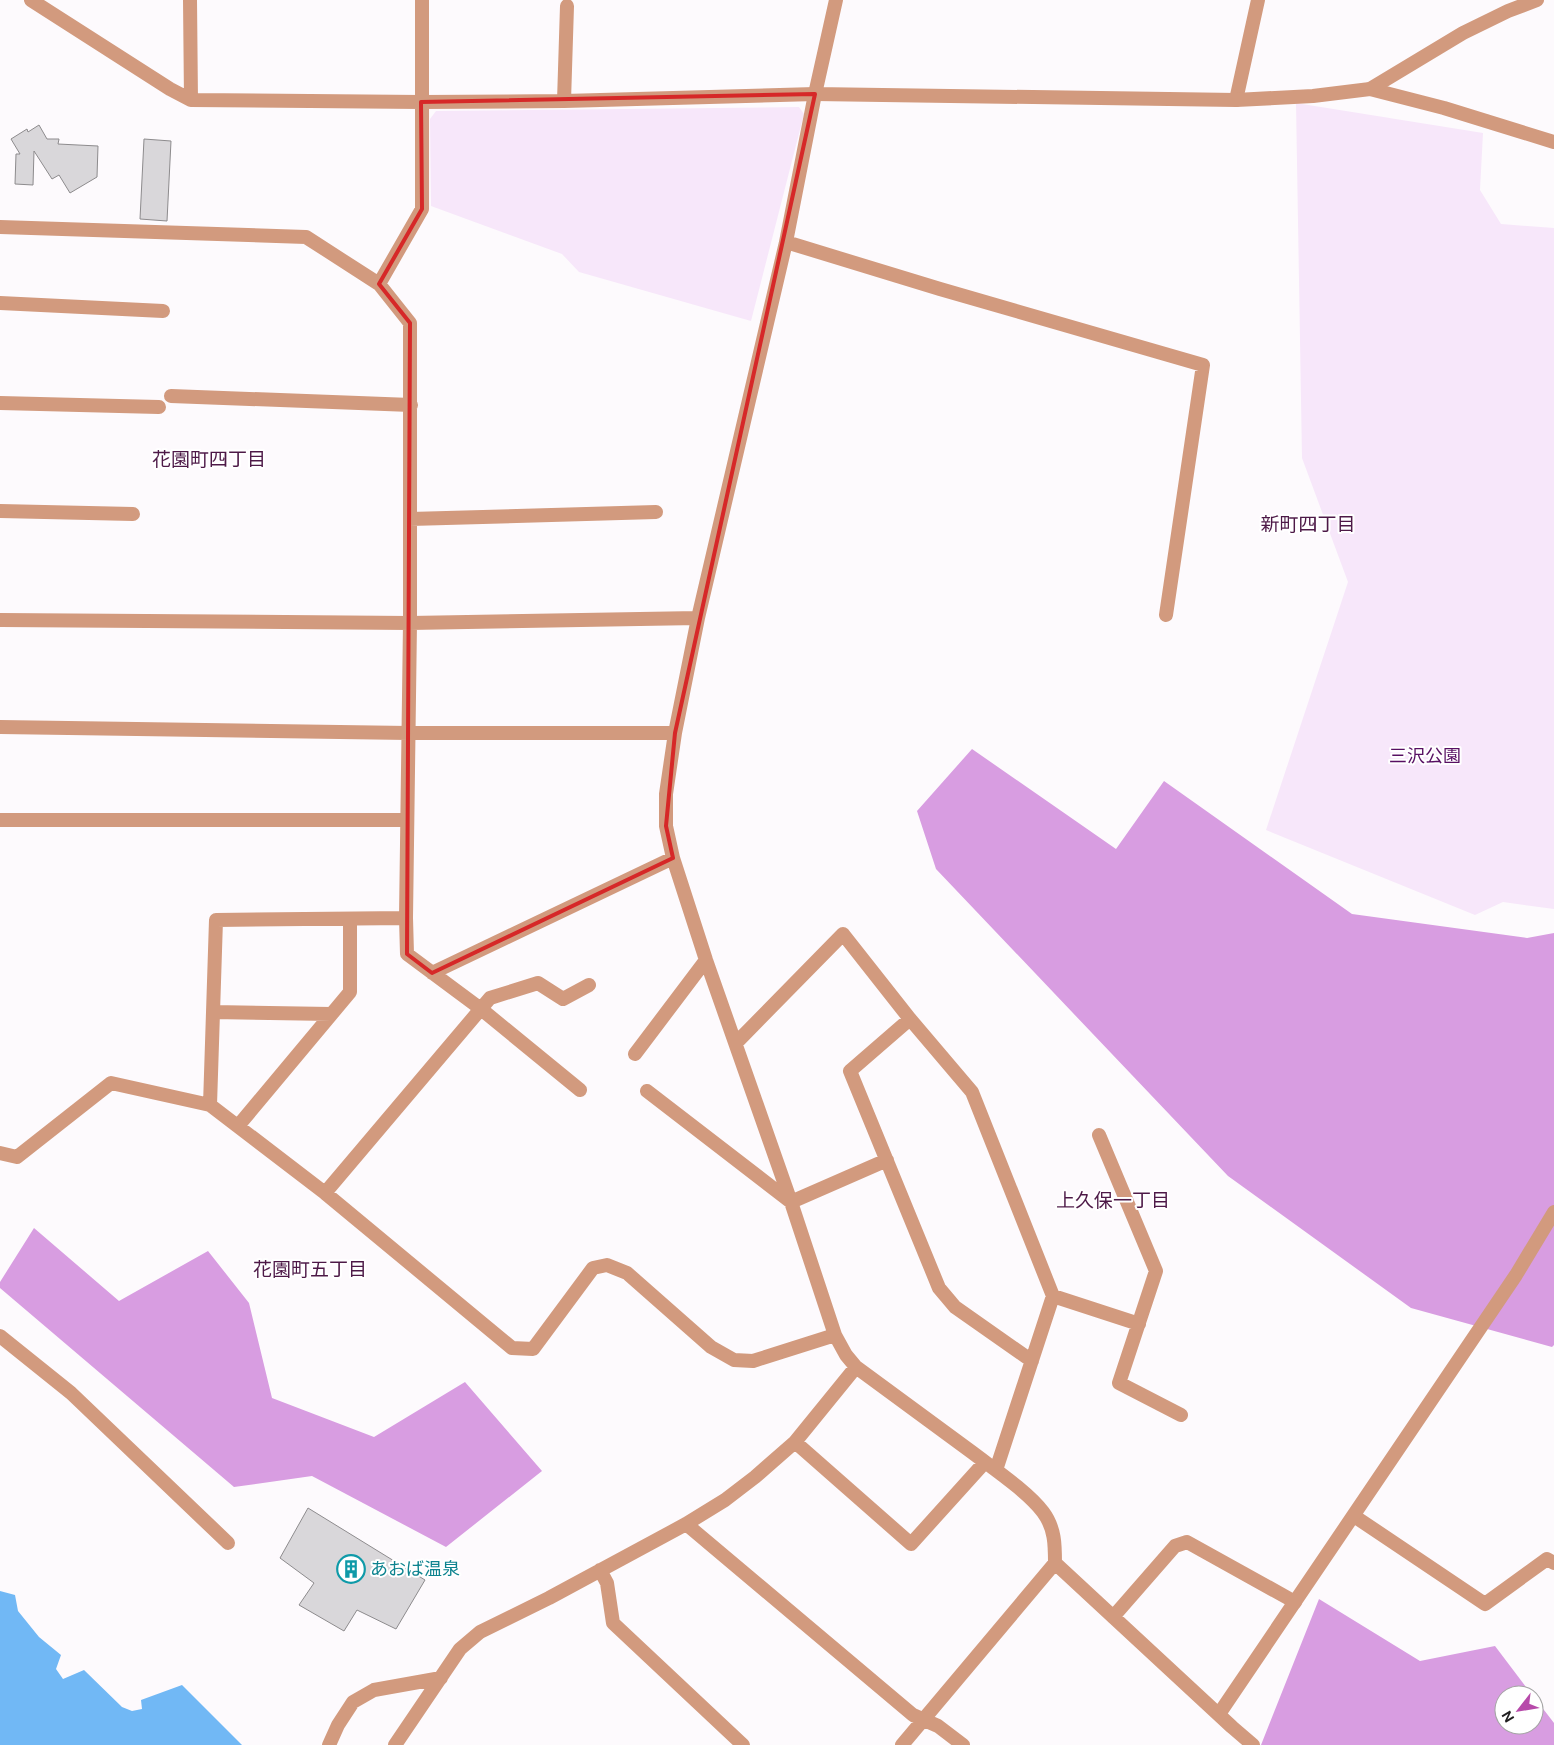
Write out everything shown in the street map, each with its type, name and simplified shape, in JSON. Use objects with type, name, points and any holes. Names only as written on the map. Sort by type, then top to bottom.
[{"type":"street","points":[[31,0],[170,89],[191,100],[421,102],[564,101],[815,94],[1236,100],[1313,96],[1370,88],[1463,33],[1508,10],[1537,0]]},
{"type":"street","points":[[190,0],[191,100]]},
{"type":"street","points":[[379,284],[422,209],[422,0]]},
{"type":"street","points":[[836,0],[815,94],[786,242],[698,618],[674,733],[666,794],[666,826],[673,858],[706,960],[791,1202],[835,1335],[846,1355],[856,1367],[996,1470],[1043,1512],[1052,1526],[1055,1543],[1055,1564],[902,1745]]},
{"type":"street","points":[[1236,100],[1258,0]]},
{"type":"street","points":[[564,101],[567,6]]},
{"type":"street","points":[[1370,88],[1444,108],[1554,142]]},
{"type":"street","points":[[0,228],[306,236],[379,284],[410,323],[407,954],[481,1009],[580,1090]]},
{"type":"street","points":[[786,242],[940,289],[1203,365],[1166,615]]},
{"type":"street","points":[[0,304],[163,311]]},
{"type":"street","points":[[171,396],[411,405]]},
{"type":"street","points":[[0,403],[159,407]]},
{"type":"street","points":[[0,511],[133,514]]},
{"type":"street","points":[[410,519],[656,512]]},
{"type":"street","points":[[0,620],[410,623],[698,618]]},
{"type":"street","points":[[0,727],[408,733],[674,733]]},
{"type":"street","points":[[0,820],[407,820]]},
{"type":"street","points":[[432,973],[673,858]]},
{"type":"street","points":[[210,1105],[216,920],[406,918]]},
{"type":"street","points":[[238,1126],[350,992],[350,919]]},
{"type":"street","points":[[736,1043],[843,934],[910,1019],[972,1092],[1053,1296],[996,1470]]},
{"type":"street","points":[[635,1054],[706,960]]},
{"type":"street","points":[[325,1193],[490,998],[538,983],[563,999],[589,985]]},
{"type":"street","points":[[213,1012],[331,1014]]},
{"type":"street","points":[[910,1019],[850,1071],[939,1288],[955,1306],[1032,1361]]},
{"type":"street","points":[[0,1153],[17,1157],[111,1083],[210,1105],[325,1193],[512,1348],[533,1349],[593,1268],[607,1265],[627,1274],[711,1347],[734,1360],[753,1361],[835,1335]]},
{"type":"street","points":[[647,1091],[791,1202]]},
{"type":"street","points":[[1099,1135],[1156,1271],[1119,1383],[1181,1415]]},
{"type":"street","points":[[791,1202],[887,1160]]},
{"type":"street","points":[[1219,1714],[1516,1275],[1554,1212]]},
{"type":"street","points":[[1053,1296],[1139,1324]]},
{"type":"street","points":[[0,1336],[71,1394],[228,1543]]},
{"type":"street","points":[[396,1745],[460,1649],[480,1632],[549,1598],[686,1524],[725,1500],[795,1442],[856,1367]]},
{"type":"street","points":[[795,1442],[911,1544],[985,1462]]},
{"type":"street","points":[[1354,1516],[1484,1604],[1548,1559],[1554,1563]]},
{"type":"street","points":[[686,1524],[913,1715],[938,1726],[963,1745]]},
{"type":"street","points":[[1113,1617],[1176,1546],[1187,1542],[1295,1602]]},
{"type":"street","points":[[1055,1564],[1254,1745]]},
{"type":"street","points":[[600,1570],[607,1583],[613,1623],[743,1745]]},
{"type":"street","points":[[329,1745],[338,1725],[353,1702],[374,1690],[441,1678]]},
{"type":"highlighted area","points":[[815,94],[675,733],[666,826],[673,858],[432,973],[407,954],[410,323],[379,284],[422,209],[421,102]]},
{"type":"green space","name":"三沢公園","points":[[1296,103],[1483,133],[1480,190],[1501,224],[1554,228],[1554,909],[1503,902],[1475,915],[1266,830],[1348,582],[1302,458]]},
{"type":"green space","points":[[799,107],[804,114],[751,321],[579,272],[562,254],[431,206],[430,119],[436,111]]},
{"type":"shaded area","points":[[972,749],[1116,849],[1164,781],[1352,914],[1527,938],[1554,933],[1554,1345],[1552,1347],[1411,1308],[1228,1176],[936,869],[917,811]]},
{"type":"shaded area","points":[[34,1228],[119,1301],[208,1251],[249,1303],[272,1398],[374,1437],[465,1382],[542,1471],[446,1547],[312,1476],[234,1487],[0,1288],[0,1282]]},
{"type":"shaded area","points":[[1319,1599],[1420,1661],[1495,1646],[1524,1685],[1494,1685],[1494,1735],[1544,1735],[1544,1710],[1554,1723],[1554,1745],[1261,1745]]},
{"type":"water","points":[[0,1591],[15,1595],[18,1611],[39,1637],[61,1655],[56,1669],[63,1679],[84,1670],[122,1707],[132,1711],[142,1709],[141,1700],[182,1685],[242,1745],[0,1745]]},
{"type":"building","points":[[39,125],[47,139],[59,139],[58,144],[98,146],[97,177],[70,193],[59,175],[52,179],[34,151],[33,185],[15,184],[16,154],[20,154],[11,139],[27,129],[28,132]]},
{"type":"building","points":[[144,139],[171,141],[167,221],[140,219]]},
{"type":"building","name":"あおば温泉","points":[[308,1508],[425,1580],[396,1629],[357,1610],[344,1631],[299,1605],[314,1583],[280,1558]]},
{"type":"place","name":"あおば温泉","points":[[351,1569]]},
{"type":"district","name":"花園町四丁目","points":[[209,459]]},
{"type":"district","name":"新町四丁目","points":[[1308,524]]},
{"type":"district","name":"上久保一丁目","points":[[1113,1200]]},
{"type":"district","name":"花園町五丁目","points":[[310,1269]]}]
